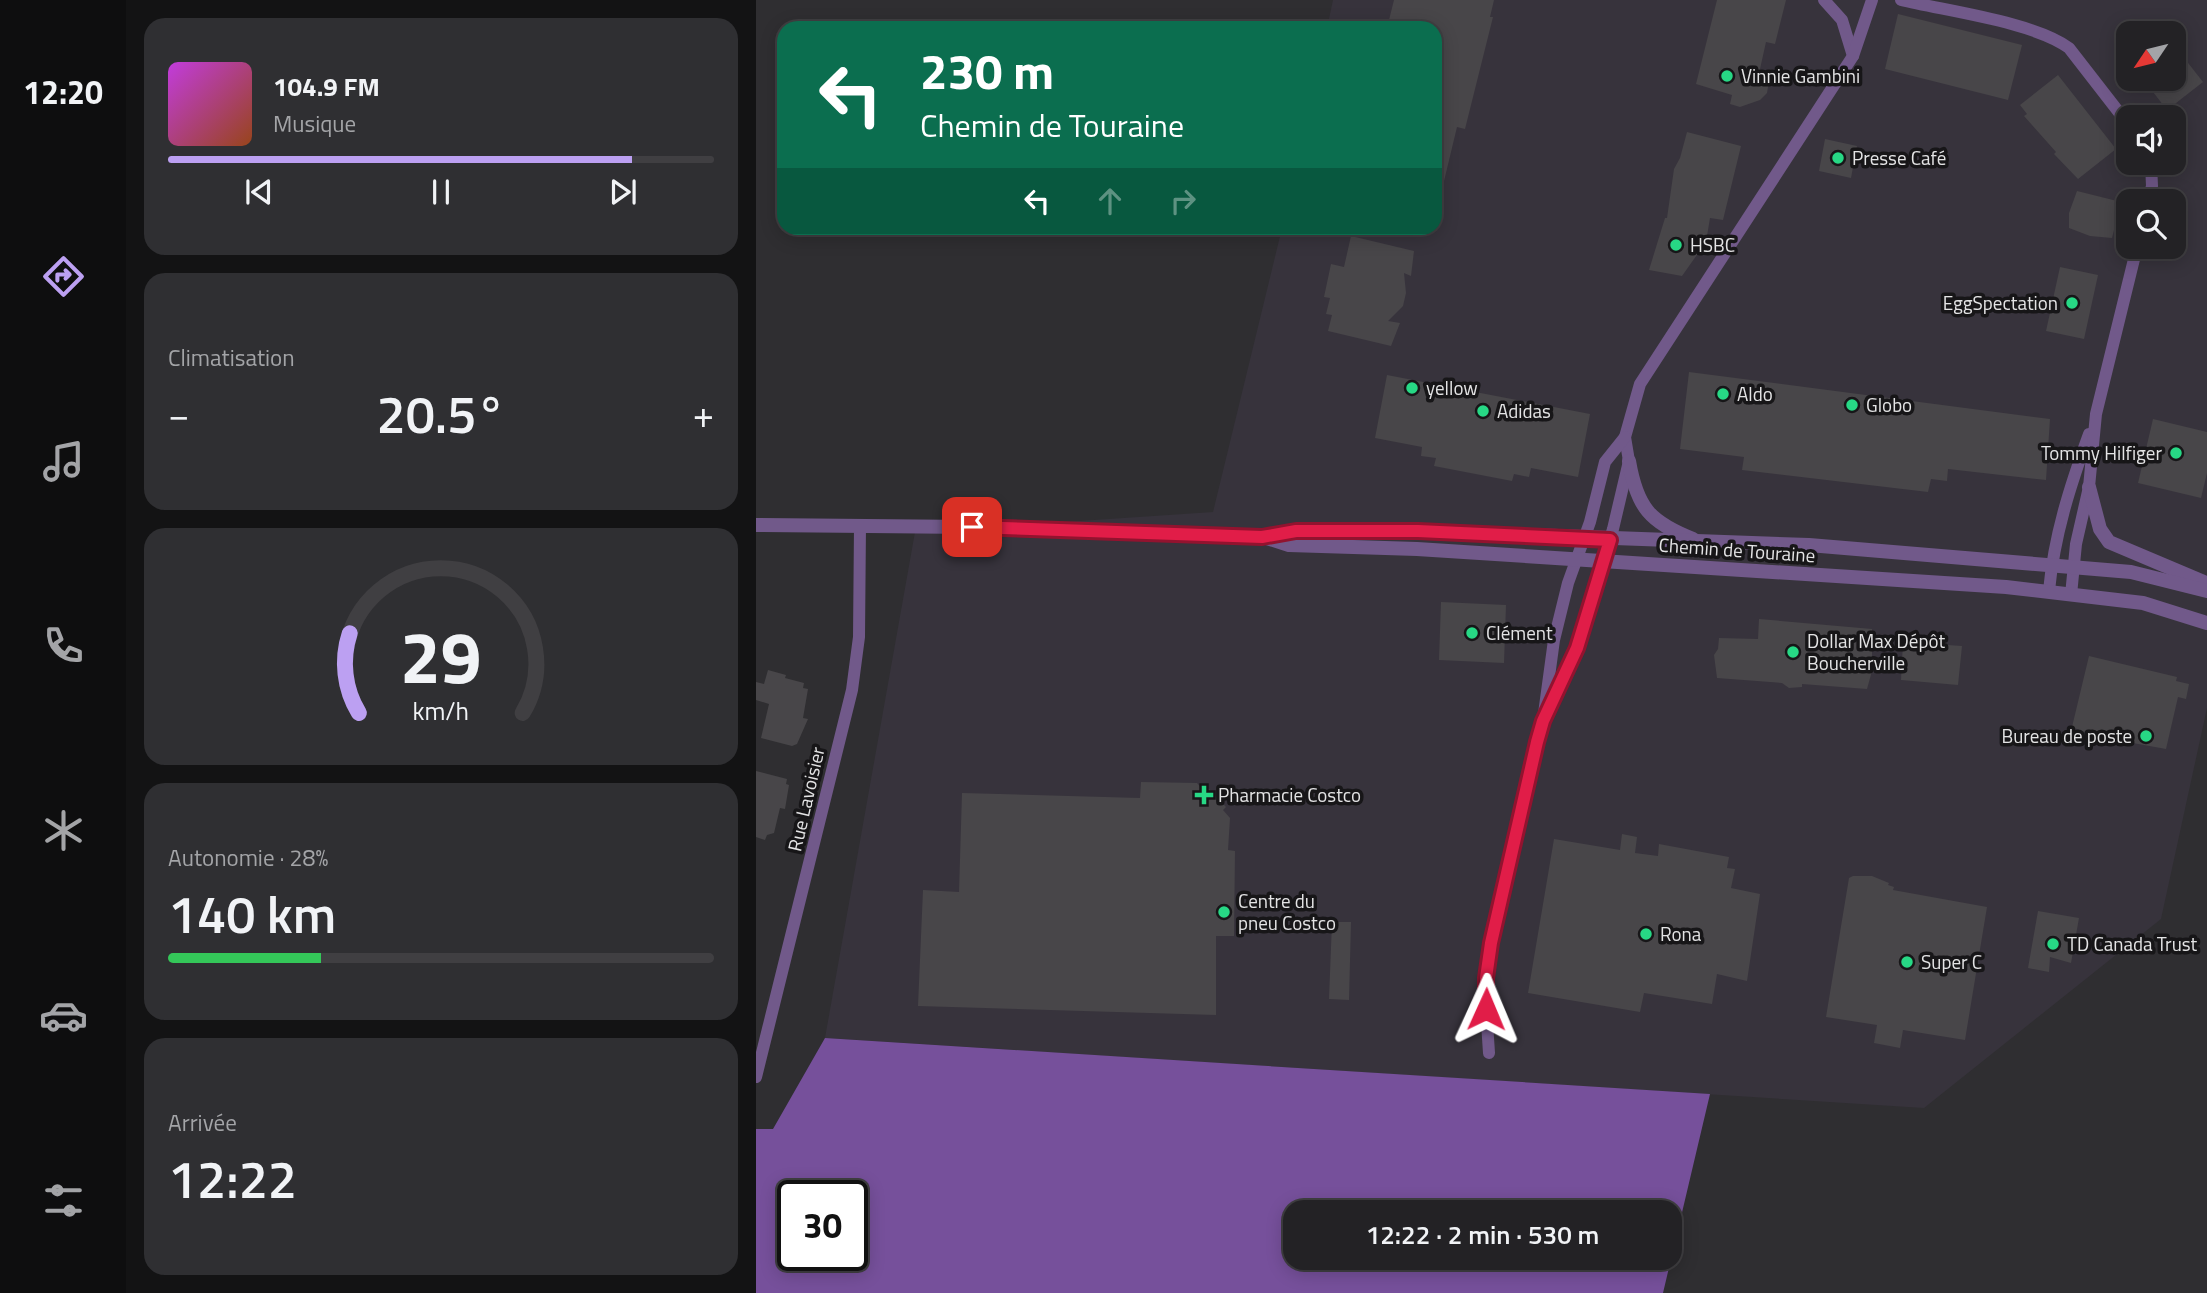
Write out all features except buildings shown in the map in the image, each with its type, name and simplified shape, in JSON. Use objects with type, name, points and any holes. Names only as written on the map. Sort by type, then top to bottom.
[{"type":"street","points":[[1824,0],[1842,20],[1853,56]]},
{"type":"street","points":[[1489,1053],[1485,992],[1488,961],[1521,803],[1543,721],[1554,640],[1605,462],[1625,437],[1636,395],[1647,369],[1853,56],[1871,0]]},
{"type":"street","points":[[1901,0],[2027,30],[2059,41],[2069,48],[2116,109]]},
{"type":"street","points":[[1934,0],[1950,12]]},
{"type":"street","points":[[2049,592],[2051,565],[2066,495],[2096,414],[2134,259]]},
{"type":"street","points":[[2071,595],[2073,567],[2089,487],[2096,414]]},
{"type":"street","points":[[1625,437],[1636,491],[1649,514],[1663,526],[1701,543]]},
{"type":"street","points":[[1543,721],[1577,648],[1610,540],[1629,461]]},
{"type":"street","points":[[2089,487],[2095,513],[2109,542],[2171,566],[2207,584]]},
{"type":"street","name":"Chemin de Touraine","points":[[756,525],[860,525],[1262,537],[1296,531],[1418,531],[1610,540],[1810,545],[2154,576],[2207,591]]},
{"type":"street","name":"Rue Lavoisier","points":[[756,1077],[852,690],[859,637],[860,525]]},
{"type":"street","name":"Chemin de Touraine","points":[[1262,537],[1290,545],[1577,559],[2049,592],[2151,604],[2207,623]]},
{"type":"shaded area","points":[[1333,0],[2207,0],[2207,708],[2161,919],[1924,1108],[825,1038],[915,532],[1213,512],[1280,235],[1442,235],[1442,21],[1328,21]]},
{"type":"shaded area","points":[[825,1038],[1710,1094],[1682,1213],[1682,1200],[1283,1200],[1283,1270],[1668,1270],[1663,1293],[756,1293],[756,1129],[773,1129]]},
{"type":"place","name":"Vinnie Gambini","points":[[1727,76]]},
{"type":"place","name":"Presse Café","points":[[1838,158]]},
{"type":"place","name":"HSBC","points":[[1676,245]]},
{"type":"place","name":"EggSpectation","points":[[2072,303]]},
{"type":"place","name":"yellow","points":[[1412,388]]},
{"type":"place","name":"Aldo","points":[[1723,394]]},
{"type":"place","name":"Globo","points":[[1852,405]]},
{"type":"place","name":"Adidas","points":[[1483,411]]},
{"type":"place","name":"Tommy Hilfiger","points":[[2176,453]]},
{"type":"place","name":"Clément","points":[[1472,633]]},
{"type":"place","name":"Dollar Max Dépôt Boucherville","points":[[1793,652]]},
{"type":"place","name":"Bureau de poste","points":[[2146,736]]},
{"type":"place","name":"Pharmacie Costco","points":[[1204,795]]},
{"type":"place","name":"Centre du pneu Costco","points":[[1224,912]]},
{"type":"place","name":"Rona","points":[[1646,934]]},
{"type":"place","name":"TD Canada Trust","points":[[2053,944]]},
{"type":"place","name":"Super C","points":[[1907,962]]},
{"type":"route","points":[[972,527],[1262,537],[1296,531],[1418,531],[1610,540],[1577,648],[1543,721],[1537,742],[1491,943],[1486,978],[1486,1009]]}]
